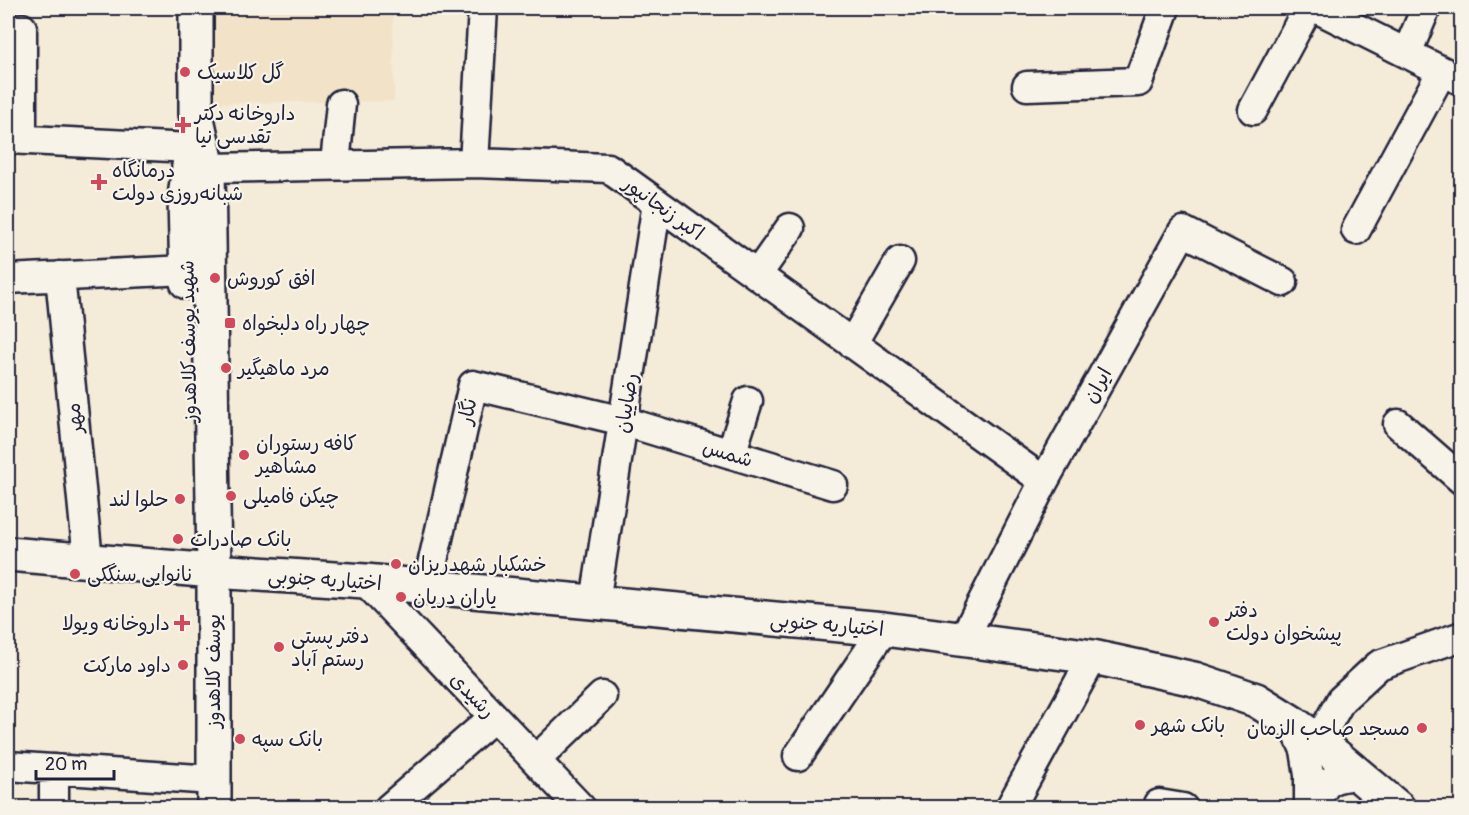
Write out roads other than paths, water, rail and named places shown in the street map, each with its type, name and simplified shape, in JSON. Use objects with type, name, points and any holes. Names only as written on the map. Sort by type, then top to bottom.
[{"type":"main road","name":"شهید یوسف کلاهدوز","points":[[196,8],[196,114],[200,158],[203,570]]},
{"type":"main road","name":"شهید یوسف کلاهدوز","points":[[200,158],[185,197],[186,270],[203,570]]},
{"type":"main road","name":"اختیاریه جنوبی","points":[[8,554],[365,581],[884,629],[1093,657],[1194,679],[1256,700],[1305,732],[1398,807]]},
{"type":"main road","name":"یوسف کلاهدوز","points":[[203,570],[206,794]]},
{"type":"street","points":[[474,163],[483,8]]},
{"type":"street","points":[[1027,86],[1138,82],[1165,8]]},
{"type":"street","points":[[1253,110],[1308,8]]},
{"type":"street","points":[[1316,8],[1452,76],[1356,230]]},
{"type":"street","points":[[1407,53],[1426,8]]},
{"type":"street","points":[[15,139],[22,28]]},
{"type":"street","points":[[335,164],[341,104]]},
{"type":"street","name":"اکبر زنجانپور","points":[[15,139],[200,158],[335,164],[474,163],[608,168],[1044,482]]},
{"type":"street","name":"رضاییان","points":[[595,602],[657,203]]},
{"type":"street","points":[[757,275],[790,228]]},
{"type":"street","name":"ایران","points":[[963,640],[1044,482],[1183,231],[1283,282]]},
{"type":"street","points":[[852,344],[900,261]]},
{"type":"street","points":[[8,279],[186,270]]},
{"type":"street","name":"مهر","points":[[60,276],[88,560]]},
{"type":"street","name":"نگار","points":[[426,587],[473,385],[623,421]]},
{"type":"street","points":[[731,454],[748,401]]},
{"type":"street","name":"شمس","points":[[623,421],[833,485]]},
{"type":"street","points":[[1398,424],[1461,480]]},
{"type":"street","name":"رشیدی","points":[[365,581],[582,807]]},
{"type":"street","points":[[798,756],[884,629]]},
{"type":"street","points":[[1309,807],[1305,732],[1379,665],[1461,636]]},
{"type":"street","points":[[1010,807],[1093,657]]},
{"type":"street","points":[[536,760],[602,696]]},
{"type":"street","points":[[389,807],[494,717]]},
{"type":"street","points":[[8,766],[54,769],[206,794]]},
{"type":"street","points":[[54,769],[54,807]]},
{"type":"street","points":[[1315,807],[1321,789],[1335,777],[1359,775]]},
{"type":"place","name":"گل کلاسیک","points":[[185,72]]},
{"type":"place","name":"داروخانه دکتر تقدسی نیا","points":[[183,125]]},
{"type":"place","name":"درمانگاه شبانه‌روزی دولت","points":[[99,182]]},
{"type":"place","name":"افق کوروش","points":[[215,278]]},
{"type":"place","name":"چهار راه دلبخواه","points":[[230,323]]},
{"type":"place","name":"مرد ماهیگیر","points":[[226,368]]},
{"type":"place","name":"کافه رستوران مشاهیر","points":[[244,455]]},
{"type":"place","name":"چیکن فامیلی","points":[[231,496]]},
{"type":"place","name":"حلوا لند","points":[[180,499]]},
{"type":"place","name":"بانک صادرات","points":[[178,539]]},
{"type":"place","name":"خشکبار شهدریزان","points":[[396,564]]},
{"type":"place","name":"نانوایی سنگکی","points":[[75,574]]},
{"type":"place","name":"یاران دریان","points":[[401,597]]},
{"type":"place","name":"دفتر پیشخوان دولت","points":[[1214,622]]},
{"type":"place","name":"داروخانه ویولا","points":[[182,623]]},
{"type":"place","name":"دفتر پستی رستم آباد","points":[[279,647]]},
{"type":"place","name":"داود مارکت","points":[[183,665]]},
{"type":"place","name":"بانک شهر","points":[[1140,725]]},
{"type":"place","name":"مسجد صاحب الزمان","points":[[1422,728]]},
{"type":"place","name":"بانک سپه","points":[[240,739]]}]
